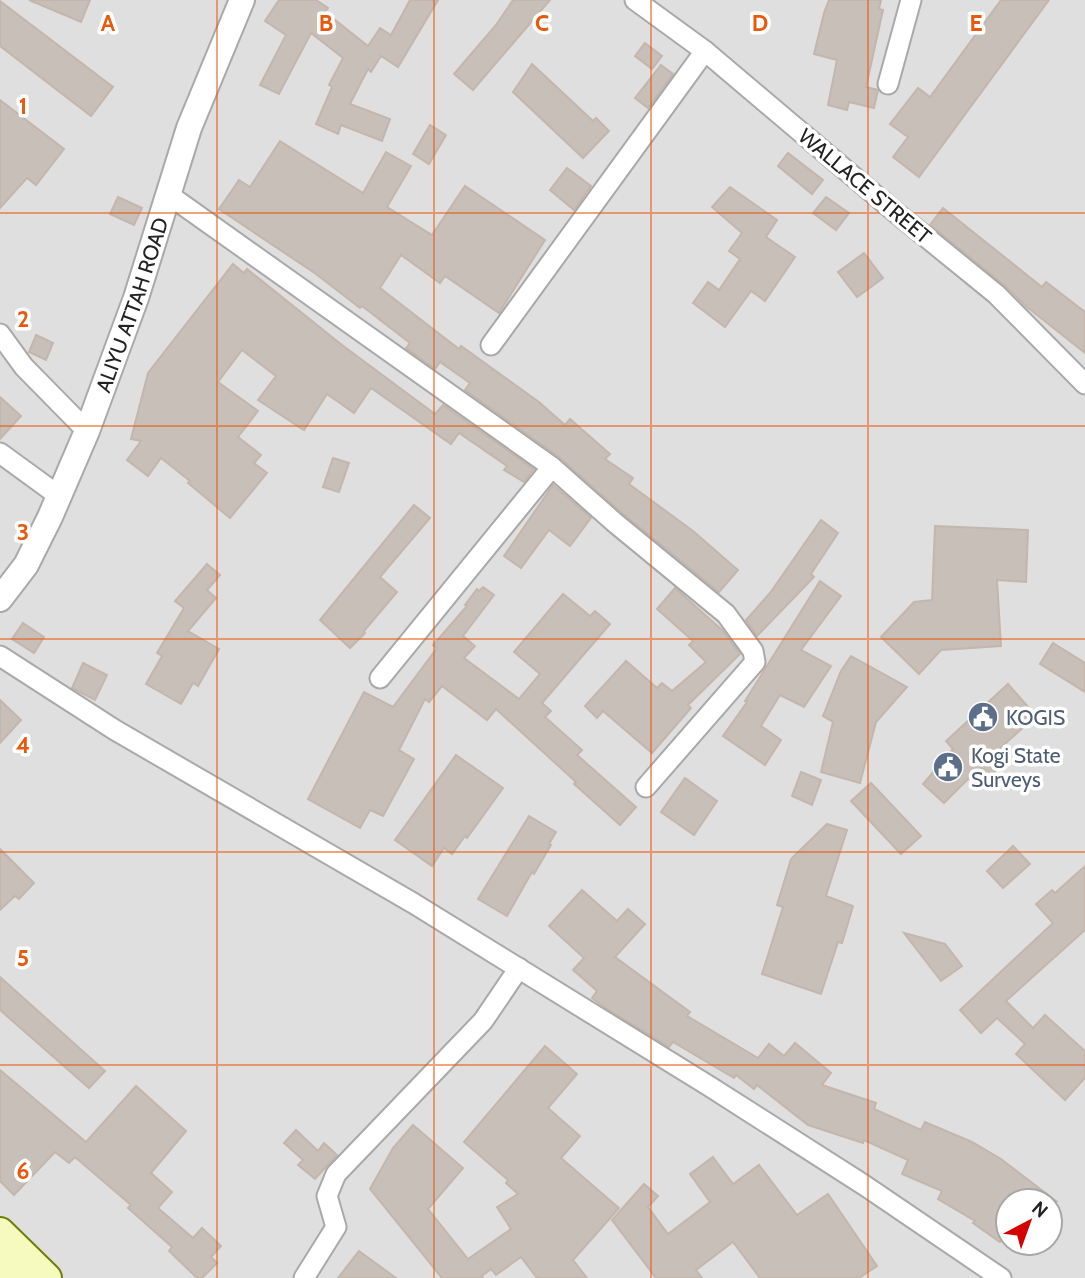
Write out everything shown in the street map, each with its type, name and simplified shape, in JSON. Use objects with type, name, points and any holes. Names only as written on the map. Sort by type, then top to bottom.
[{"type":"main road","points":[[0,1231],[47,1278]]},
{"type":"main road","points":[[0,1263],[15,1278]]},
{"type":"street","name":"ALIYU ATTAH ROAD","points":[[0,599],[26,565],[87,431],[136,298],[189,128],[242,0]]},
{"type":"street","name":"WALLACE STREET","points":[[635,0],[705,51],[996,294],[1085,384]]},
{"type":"street","points":[[888,84],[911,0]]},
{"type":"street","points":[[491,345],[705,51]]},
{"type":"street","points":[[169,195],[552,467],[726,614],[753,651],[755,662],[646,787]]},
{"type":"street","points":[[0,334],[24,368],[87,431]]},
{"type":"street","points":[[0,453],[59,496]]},
{"type":"street","points":[[380,678],[552,467]]},
{"type":"street","points":[[0,656],[115,730],[414,903],[732,1100],[1001,1278]]},
{"type":"street","points":[[304,1278],[336,1227],[327,1196],[336,1174],[484,1021],[519,968]]},
{"type":"shaded area","points":[[0,0],[1085,0],[1085,1278],[0,1278]]},
{"type":"building","points":[[29,0],[90,0],[81,22]]},
{"type":"building","points":[[279,0],[316,0],[328,8],[325,12],[368,46],[380,28],[391,35],[410,0],[438,0],[398,67],[381,56],[371,72],[368,69],[350,104],[390,119],[382,141],[341,125],[338,134],[316,124],[332,87],[329,85],[343,58],[311,33],[279,94],[260,85],[286,35],[265,21]]},
{"type":"building","points":[[513,0],[550,0],[473,90],[454,74],[496,25]]},
{"type":"building","points":[[829,0],[881,0],[879,9],[883,10],[866,87],[878,90],[874,108],[849,102],[847,110],[828,105],[837,60],[814,54]]},
{"type":"building","points":[[1001,0],[1049,0],[919,177],[893,157],[908,137],[890,124],[918,88],[930,97]]},
{"type":"building","points":[[0,1],[113,87],[91,116],[0,46]]},
{"type":"building","points":[[645,43],[662,56],[652,69],[635,56]]},
{"type":"building","points":[[532,64],[593,121],[596,118],[609,131],[583,158],[513,92]]},
{"type":"building","points":[[661,65],[673,74],[648,108],[635,98]]},
{"type":"building","points":[[0,100],[64,149],[36,185],[27,178],[0,208]]},
{"type":"building","points":[[430,125],[446,135],[429,164],[413,154]]},
{"type":"building","points":[[280,141],[363,193],[386,152],[411,166],[387,207],[432,235],[465,186],[545,240],[499,313],[445,276],[440,283],[401,255],[380,288],[459,349],[461,346],[539,402],[565,425],[570,419],[610,454],[605,459],[633,478],[629,484],[693,531],[738,570],[719,592],[622,513],[559,457],[465,390],[470,383],[440,362],[435,369],[406,348],[410,343],[362,306],[360,308],[316,274],[219,209],[239,180],[250,187]]},
{"type":"building","points":[[788,153],[823,180],[812,194],[778,166]]},
{"type":"building","points":[[567,168],[591,186],[574,210],[550,190]]},
{"type":"building","points":[[730,187],[777,220],[766,237],[795,257],[765,301],[751,291],[725,327],[693,303],[708,282],[719,290],[740,259],[729,251],[742,233],[712,207]]},
{"type":"building","points":[[118,197],[142,208],[134,225],[110,214]]},
{"type":"building","points":[[826,197],[849,213],[836,230],[813,213]]},
{"type":"building","points":[[943,208],[1042,287],[1046,282],[1085,312],[1085,353],[930,225]]},
{"type":"building","points":[[864,253],[883,278],[857,297],[838,272]]},
{"type":"building","points":[[233,264],[244,273],[247,269],[342,345],[435,414],[443,405],[534,469],[524,482],[504,470],[507,466],[459,433],[451,444],[371,388],[354,413],[327,394],[304,430],[258,400],[276,376],[242,350],[218,382],[258,411],[238,437],[261,455],[254,463],[267,473],[230,518],[161,458],[148,476],[127,460],[141,441],[131,439],[148,373]]},
{"type":"building","points":[[36,335],[53,343],[46,360],[29,352]]},
{"type":"building","points":[[0,397],[21,416],[0,439]]},
{"type":"building","points":[[333,458],[349,463],[339,492],[323,487]]},
{"type":"building","points":[[553,485],[591,518],[570,546],[549,530],[521,568],[504,556]]},
{"type":"building","points":[[414,505],[430,518],[380,577],[397,592],[350,648],[320,620]]},
{"type":"building","points":[[821,520],[838,533],[811,574],[814,577],[757,636],[746,620],[770,593]]},
{"type":"building","points":[[935,526],[1028,530],[1026,582],[997,580],[1001,646],[941,650],[919,674],[881,637],[914,602],[932,600]]},
{"type":"building","points":[[207,564],[220,575],[207,590],[216,598],[188,631],[219,649],[198,686],[193,683],[181,704],[146,684],[162,656],[157,653],[184,608],[175,601]]},
{"type":"building","points":[[820,581],[841,596],[801,650],[831,666],[804,707],[780,695],[761,726],[781,740],[765,765],[723,736],[747,702],[745,701]]},
{"type":"building","points":[[483,587],[494,595],[463,636],[475,646],[464,658],[519,699],[540,674],[514,652],[563,594],[590,616],[595,611],[610,624],[542,703],[551,711],[545,717],[582,750],[577,755],[636,807],[620,825],[496,709],[487,720],[442,686],[429,702],[425,699],[399,750],[414,759],[383,816],[370,810],[360,828],[308,799],[364,692],[393,707],[437,648],[433,645],[467,606],[465,605],[477,589],[479,591]]},
{"type":"building","points":[[675,588],[723,631],[740,654],[688,705],[691,708],[652,753],[603,711],[597,718],[585,706],[626,661],[657,688],[662,683],[672,691],[706,662],[689,645],[693,641],[657,609]]},
{"type":"building","points":[[23,623],[44,637],[34,653],[12,639]]},
{"type":"building","points":[[1053,643],[1085,663],[1085,692],[1040,664]]},
{"type":"building","points":[[851,656],[907,687],[876,722],[860,783],[821,772],[833,722],[823,716],[841,671]]},
{"type":"building","points":[[83,663],[107,675],[95,700],[72,688]]},
{"type":"building","points":[[1008,684],[1036,716],[997,751],[1006,761],[989,777],[980,767],[944,803],[923,784],[953,749],[946,741]]},
{"type":"building","points":[[0,700],[21,720],[0,743]]},
{"type":"building","points":[[456,755],[503,788],[467,838],[465,836],[452,854],[444,848],[432,866],[395,840]]},
{"type":"building","points":[[801,772],[821,780],[812,805],[792,796]]},
{"type":"building","points":[[685,778],[717,801],[694,835],[661,812]]},
{"type":"building","points":[[871,783],[921,836],[901,854],[851,801]]},
{"type":"building","points":[[529,816],[556,832],[549,844],[551,845],[507,916],[478,899]]},
{"type":"building","points":[[827,824],[847,830],[826,896],[853,906],[842,943],[838,942],[821,994],[762,974],[783,907],[777,905],[791,859]]},
{"type":"building","points":[[1013,846],[1030,864],[1003,888],[987,871]]},
{"type":"building","points":[[0,849],[34,883],[19,899],[15,896],[0,910]]},
{"type":"building","points":[[1085,866],[1085,930],[1006,1001],[1033,1028],[1045,1015],[1085,1051],[1085,1078],[1065,1100],[1016,1054],[1025,1044],[997,1018],[981,1033],[960,1010],[1053,923],[1036,904],[1052,890],[1055,893]]},
{"type":"building","points":[[582,890],[617,921],[628,909],[645,924],[615,957],[690,1012],[687,1016],[758,1058],[769,1044],[784,1056],[795,1043],[831,1073],[822,1085],[876,1103],[874,1109],[921,1130],[925,1122],[972,1142],[1001,1159],[1038,1187],[994,1187],[994,1238],[973,1223],[975,1221],[938,1199],[942,1191],[902,1174],[908,1160],[864,1140],[863,1143],[808,1125],[757,1085],[754,1089],[736,1075],[734,1078],[673,1042],[669,1047],[607,1009],[592,998],[597,991],[573,970],[584,958],[549,926]]},
{"type":"building","points":[[904,933],[945,944],[962,966],[941,981]]},
{"type":"building","points":[[0,977],[105,1071],[89,1088],[0,1010]]},
{"type":"building","points":[[545,1046],[577,1074],[548,1108],[580,1136],[561,1158],[619,1208],[573,1260],[587,1278],[537,1278],[521,1257],[496,1275],[491,1269],[483,1278],[442,1278],[370,1189],[393,1148],[413,1125],[463,1168],[428,1209],[468,1259],[511,1229],[497,1207],[518,1194],[506,1183],[508,1180],[464,1142]]},
{"type":"building","points":[[0,1070],[86,1142],[136,1086],[186,1131],[151,1173],[172,1192],[158,1208],[193,1238],[202,1228],[221,1246],[211,1257],[217,1263],[202,1278],[197,1278],[169,1251],[172,1247],[128,1208],[131,1205],[75,1157],[69,1163],[55,1152],[14,1195],[0,1181]]},
{"type":"building","points":[[296,1130],[318,1151],[324,1143],[337,1155],[315,1179],[298,1165],[303,1160],[284,1143]]},
{"type":"building","points":[[713,1157],[733,1184],[759,1165],[797,1215],[828,1194],[877,1266],[859,1278],[760,1278],[733,1242],[696,1270],[702,1278],[656,1278],[612,1220],[644,1184],[658,1196],[648,1207],[668,1234],[710,1202],[690,1174]]},
{"type":"building","points":[[359,1251],[396,1278],[338,1278]]},
{"type":"place","name":"KOGIS","points":[[983,717]]},
{"type":"place","name":"Kogi State Surveys","points":[[948,767]]}]
